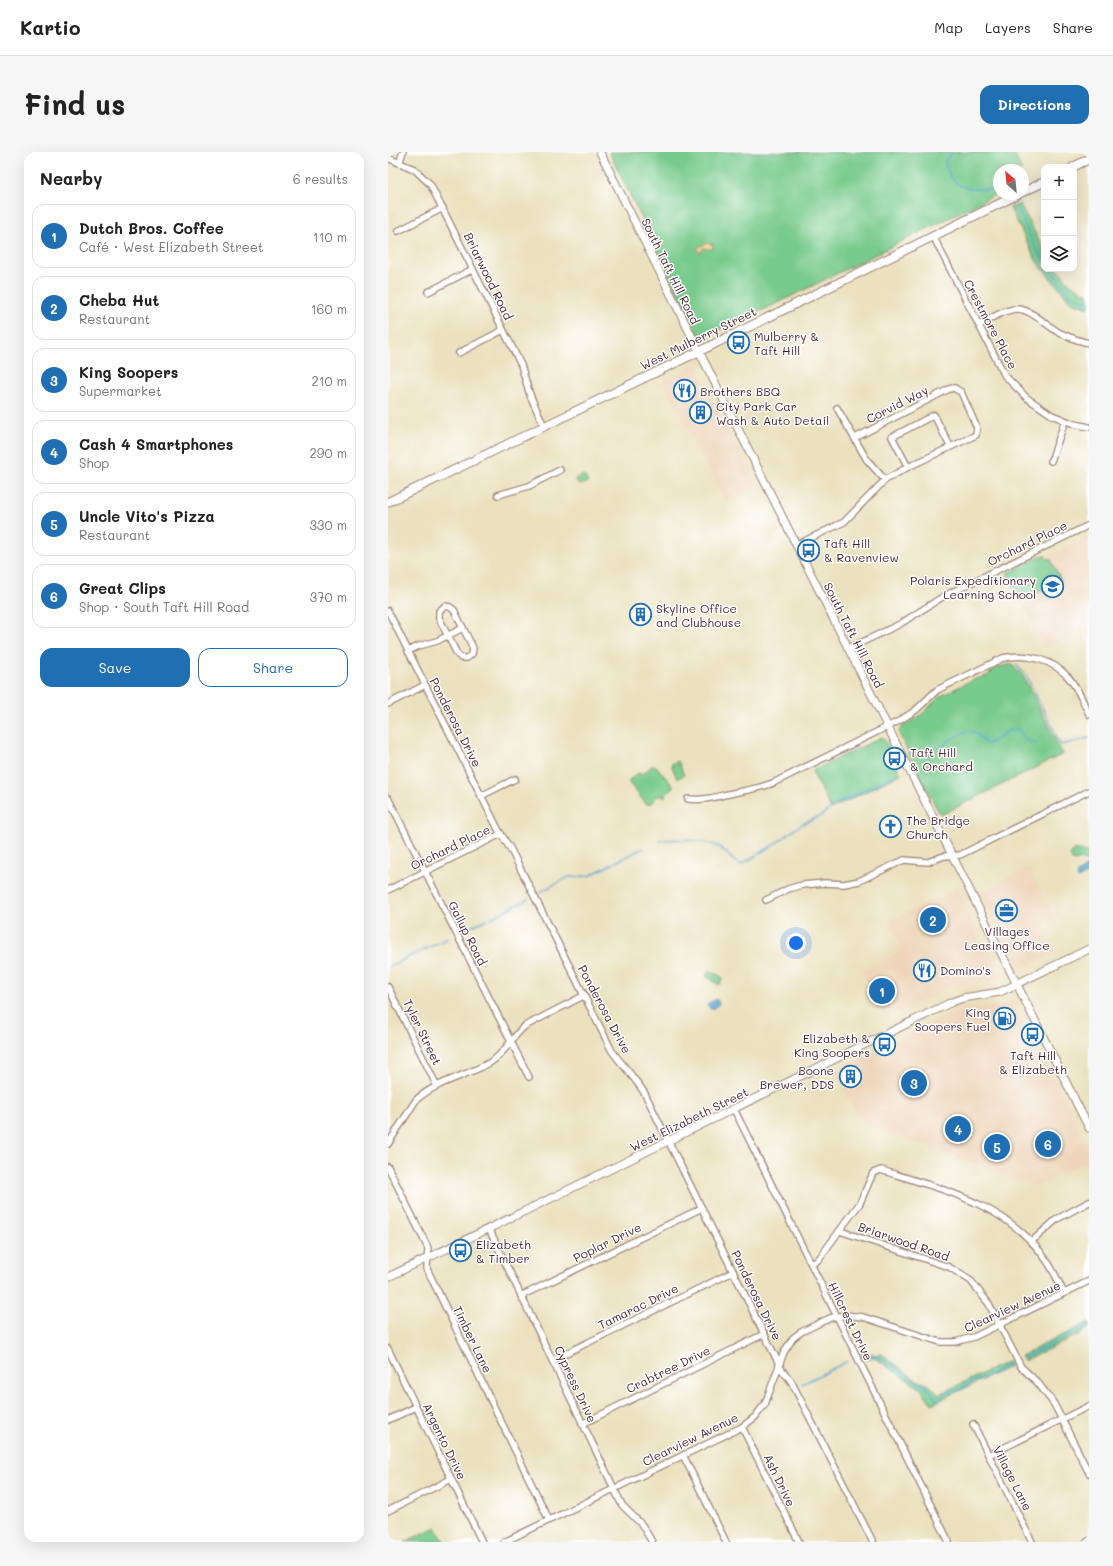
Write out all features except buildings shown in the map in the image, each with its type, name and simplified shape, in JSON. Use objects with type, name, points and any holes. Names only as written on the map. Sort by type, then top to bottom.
[{"type":"main road","name":"South Taft Hill Road","points":[[600,152],[1089,1128]]},
{"type":"main road","points":[[1077,165],[1089,159]]},
{"type":"main road","points":[[1029,189],[1041,183]]},
{"type":"main road","name":"West Mulberry Street","points":[[388,502],[1007,200]]},
{"type":"main road","name":"West Elizabeth Street","points":[[388,1277],[952,1002],[963,998],[1000,992],[1089,949]]},
{"type":"street","points":[[399,163],[403,152]]},
{"type":"street","name":"Briarwood Road","points":[[388,158],[414,169],[426,180],[443,208],[521,365],[532,402],[544,426]]},
{"type":"street","points":[[398,231],[443,208]]},
{"type":"street","name":"Crestmore Place","points":[[933,236],[1001,367],[1015,387],[1042,409],[1065,421],[1089,427]]},
{"type":"street","points":[[428,292],[473,269]]},
{"type":"street","points":[[979,325],[1010,310],[1023,310],[1058,332],[1089,343]]},
{"type":"street","points":[[459,353],[503,330]]},
{"type":"street","name":"Corvid Way","points":[[855,438],[949,389],[954,388],[961,392],[977,428],[976,435],[950,446]]},
{"type":"street","points":[[837,408],[866,460],[885,480]]},
{"type":"street","points":[[796,545],[844,522],[885,480],[950,446],[934,415],[892,437],[908,467]]},
{"type":"street","points":[[1051,461],[1065,421]]},
{"type":"street","points":[[498,495],[529,486],[560,470]]},
{"type":"street","name":"Orchard Place","points":[[848,649],[900,624],[944,596],[1089,525]]},
{"type":"street","points":[[448,606],[453,609],[463,628],[473,648],[473,652],[469,657],[463,658],[459,656],[448,636],[438,616],[439,611],[443,607],[448,606]]},
{"type":"street","name":"Ponderosa Drive","points":[[388,611],[612,1051],[637,1081],[645,1094],[779,1365],[791,1381],[873,1542]]},
{"type":"street","points":[[408,651],[437,641],[463,628]]},
{"type":"street","points":[[688,799],[699,800],[766,786],[909,715],[929,697],[945,686],[1003,658],[1020,655],[1041,659],[1054,665],[1064,672],[1073,683],[1089,714]]},
{"type":"street","points":[[388,704],[425,685]]},
{"type":"street","points":[[481,796],[515,779]]},
{"type":"street","points":[[766,900],[802,884],[825,882],[852,883],[862,880],[904,860],[928,862],[944,856],[960,855],[1089,791]]},
{"type":"street","name":"Gallup Road","points":[[388,798],[529,1077]]},
{"type":"street","name":"Orchard Place","points":[[388,890],[501,834]]},
{"type":"street","name":"Tyler Street","points":[[388,987],[437,1086]]},
{"type":"street","points":[[388,1144],[390,1136],[421,1095],[437,1086],[492,1061],[501,1054],[517,1033],[529,1023],[585,996]]},
{"type":"street","name":"Hillcrest Drive","points":[[734,1109],[949,1542]]},
{"type":"street","name":"Timber Lane","points":[[388,1167],[428,1248],[427,1269],[549,1520]]},
{"type":"street","points":[[812,1264],[818,1260],[860,1203],[873,1173],[881,1170],[952,1192],[970,1199],[997,1214],[1015,1227],[1031,1242],[1047,1261],[1064,1293]]},
{"type":"street","points":[[1031,1242],[1057,1219],[1089,1202]]},
{"type":"street","name":"Poplar Drive","points":[[521,1296],[702,1208]]},
{"type":"street","name":"Cypress Drive","points":[[489,1229],[622,1505],[642,1525],[652,1542]]},
{"type":"street","name":"Briarwood Road","points":[[840,1231],[938,1263],[971,1281],[980,1291],[1000,1325],[1020,1367],[1046,1393],[1062,1419],[1089,1473]]},
{"type":"street","name":"Tamarac Drive","points":[[552,1360],[733,1272]]},
{"type":"street","name":"Clearview Avenue","points":[[504,1542],[512,1540],[549,1520],[742,1427],[755,1417],[765,1404],[784,1352],[793,1338],[801,1332],[836,1316],[854,1315],[940,1342],[954,1342],[966,1340],[1000,1325],[1089,1281]]},
{"type":"street","name":"Crabtree Drive","points":[[582,1424],[764,1334]]},
{"type":"street","name":"Argento Drive","points":[[388,1349],[482,1542]]},
{"type":"street","points":[[988,1455],[1089,1406]]},
{"type":"street","points":[[388,1420],[416,1407]]},
{"type":"street","name":"Village Lane","points":[[973,1424],[1032,1542]]},
{"type":"street","name":"Ash Drive","points":[[742,1427],[799,1542]]},
{"type":"street","points":[[683,1455],[726,1542]]},
{"type":"street","points":[[388,1511],[451,1479]]},
{"type":"shaded area","points":[[694,365],[697,367],[756,485],[725,501],[663,381]]},
{"type":"shaded area","name":"Polaris Expeditionary Learning School","points":[[1089,537],[1089,628],[1045,649],[1007,573],[1044,555],[1048,557]]},
{"type":"shaded area","points":[[1029,867],[1054,918],[1042,925],[1057,953],[1021,969],[1018,967],[980,892]]},
{"type":"shaded area","points":[[958,888],[980,941],[986,942],[1001,978],[988,983],[955,985],[885,1019],[861,971],[903,950],[889,921]]},
{"type":"shaded area","points":[[1011,1001],[1013,1002],[1026,1029],[1030,1031],[1089,1148],[1089,1161],[1035,1187],[961,1158],[882,1131],[870,1126],[859,1116],[850,1102],[834,1070],[957,1010],[976,1006],[997,1006]]},
{"type":"green space","points":[[609,152],[1013,152],[1019,164],[993,164],[993,196],[987,199],[774,305],[705,336],[699,335]]},
{"type":"green space","points":[[1020,204],[1041,244],[1041,267],[1037,262],[1010,208]]},
{"type":"green space","points":[[1046,272],[1060,272],[1070,284],[1089,295],[1089,308],[1071,302]]},
{"type":"green space","points":[[584,475],[588,482],[579,485],[575,479]]},
{"type":"green space","points":[[1044,555],[1048,559],[1050,558],[1061,581],[1021,600],[1007,573]]},
{"type":"green space","points":[[1011,664],[1023,676],[1063,754],[941,815],[899,734],[899,731],[902,727],[921,715],[939,697],[972,680],[987,676],[993,670]]},
{"type":"green space","points":[[882,737],[901,774],[831,809],[812,771]]},
{"type":"green space","points":[[678,761],[684,775],[677,779],[671,764]]},
{"type":"green space","points":[[652,766],[656,766],[673,786],[664,797],[659,795],[650,804],[646,804],[629,783],[629,780],[638,773],[642,774]]},
{"type":"green space","points":[[1074,849],[1089,853],[1089,860],[1072,860],[1070,855]]},
{"type":"green space","points":[[710,970],[723,978],[719,985],[706,976]]},
{"type":"green space","points":[[1089,1322],[1089,1328],[1082,1333],[1024,1361],[1021,1356]]},
{"type":"green space","points":[[860,1351],[877,1355],[882,1354],[915,1379],[929,1385],[939,1394],[1009,1361],[1011,1366],[932,1404],[920,1388],[873,1357],[864,1360]]},
{"type":"green space","points":[[436,1527],[444,1542],[405,1542]]},
{"type":"sand","points":[[707,243],[713,245],[713,248],[703,248],[701,252],[697,251],[699,247]]},
{"type":"water","points":[[1087,866],[1089,873],[1078,879],[1076,874]]},
{"type":"water","points":[[717,999],[719,1004],[715,1008],[710,1009],[707,1004]]},
{"type":"waterway","points":[[952,152],[945,161],[952,179],[957,184],[972,189],[993,189]]},
{"type":"waterway","points":[[1017,207],[1035,247],[1041,256]]},
{"type":"waterway","points":[[1052,272],[1073,297],[1089,302]]},
{"type":"waterway","points":[[1016,665],[1026,675],[1061,745],[1089,738]]},
{"type":"waterway","points":[[939,749],[956,736],[970,731],[978,735],[986,744],[995,741],[1008,731],[1018,729],[1025,740],[1037,744]]},
{"type":"waterway","points":[[924,757],[931,754]]},
{"type":"waterway","points":[[659,841],[688,840],[704,842],[717,846],[735,861],[742,864],[772,846],[802,824],[821,816],[833,806],[897,774]]},
{"type":"waterway","points":[[540,892],[569,877],[589,876],[643,848]]},
{"type":"waterway","points":[[463,930],[528,899]]},
{"type":"waterway","points":[[388,967],[448,938]]},
{"type":"waterway","points":[[1023,1358],[1089,1326]]},
{"type":"waterway","points":[[866,1356],[873,1356],[887,1361],[911,1379],[928,1388],[936,1400],[940,1399],[950,1390],[951,1393],[959,1390],[973,1381],[985,1378],[1009,1364]]},
{"type":"waterway","points":[[802,1384],[848,1361]]},
{"type":"place","name":"Mulberry & Taft Hill","points":[[738,343]]},
{"type":"place","name":"Brothers BBQ","points":[[684,391]]},
{"type":"place","name":"City Park Car Wash & Auto Detail","points":[[701,413]]},
{"type":"place","name":"Taft Hill & Ravenview","points":[[809,550]]},
{"type":"place","name":"Polaris Expeditionary Learning School","points":[[1052,587]]},
{"type":"place","name":"Skyline Office and Clubhouse","points":[[640,615]]},
{"type":"place","name":"Taft Hill & Orchard","points":[[894,759]]},
{"type":"place","name":"The Bridge Church","points":[[891,827]]},
{"type":"place","name":"Villages Leasing Office","points":[[1007,910]]},
{"type":"place","name":"Cheba Hut","points":[[933,920]]},
{"type":"place","name":"Domino's","points":[[925,970]]},
{"type":"place","name":"Dutch Bros. Coffee","points":[[882,991]]},
{"type":"place","name":"King Soopers Fuel","points":[[1005,1019]]},
{"type":"place","name":"Taft Hill & Elizabeth","points":[[1033,1034]]},
{"type":"place","name":"Elizabeth & King Soopers","points":[[885,1045]]},
{"type":"place","name":"Boone Brewer, DDS","points":[[850,1077]]},
{"type":"place","name":"King Soopers","points":[[914,1083]]},
{"type":"place","name":"Cash 4 Smartphones","points":[[958,1129]]},
{"type":"place","name":"Great Clips","points":[[1048,1144]]},
{"type":"place","name":"Uncle Vito's Pizza","points":[[997,1147]]},
{"type":"place","name":"Elizabeth & Timber","points":[[460,1251]]}]
